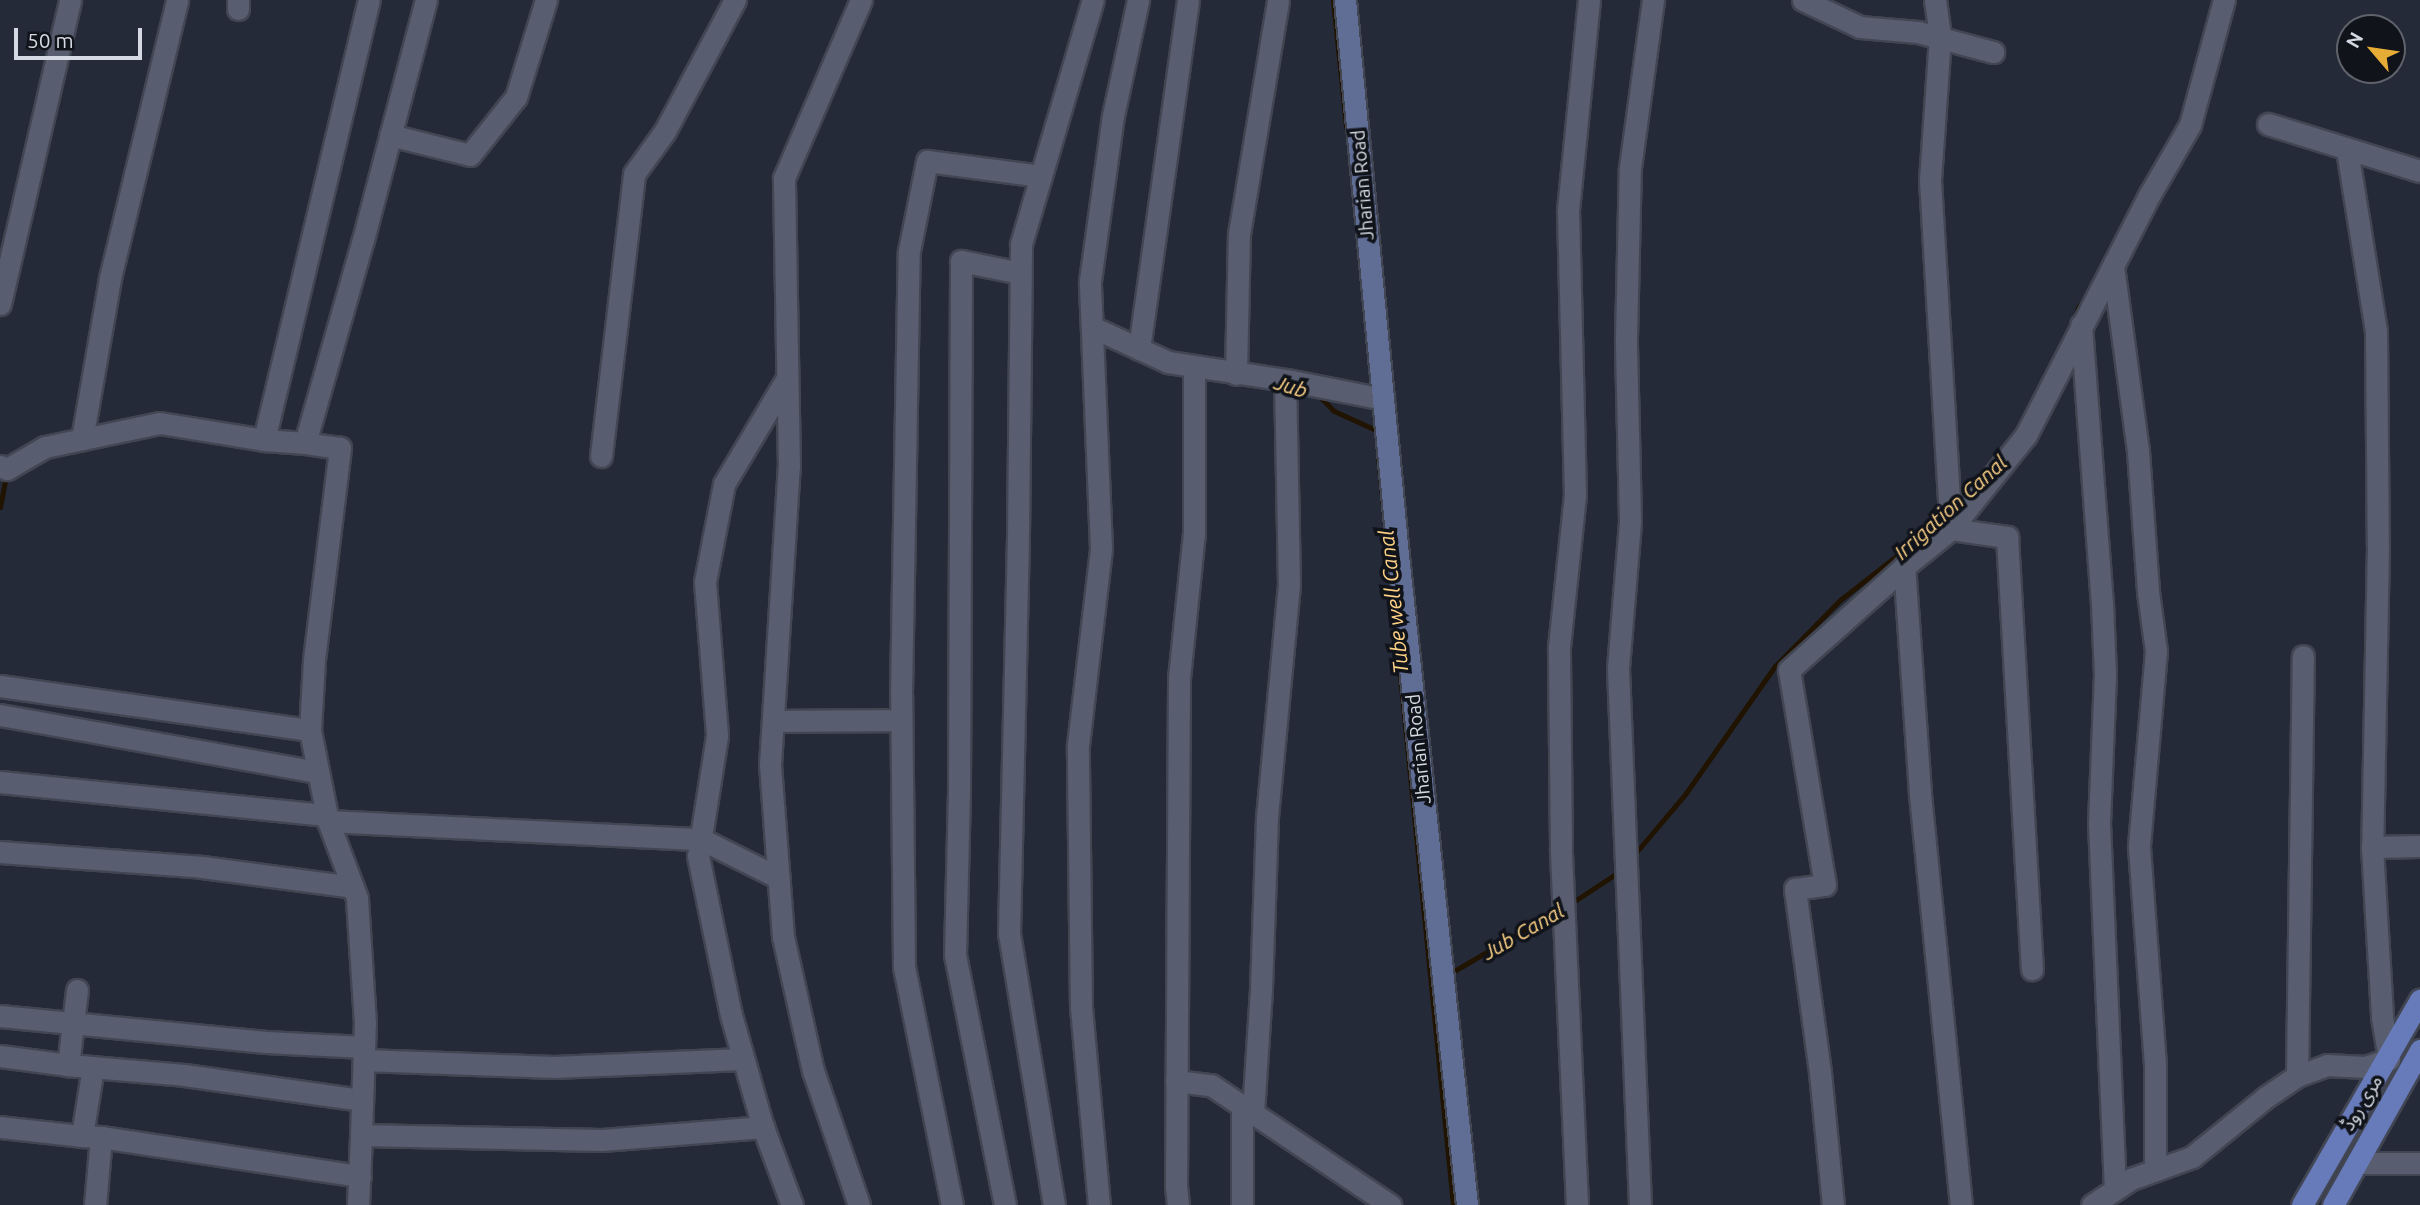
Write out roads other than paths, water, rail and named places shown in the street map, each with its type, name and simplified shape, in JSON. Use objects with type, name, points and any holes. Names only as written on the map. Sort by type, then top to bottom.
[{"type":"main road","name":"Jharian Road","points":[[1345,0],[1383,399],[1467,1205]]},
{"type":"main road","name":"مری روڈ","points":[[2302,1205],[2389,1059],[2420,1000]]},
{"type":"main road","name":"مری روڈ","points":[[2333,1205],[2420,1050]]},
{"type":"street","points":[[0,304],[70,0]]},
{"type":"street","points":[[82,439],[110,278],[177,0]]},
{"type":"street","points":[[264,440],[369,0]]},
{"type":"street","points":[[305,443],[426,0]]},
{"type":"street","points":[[390,135],[470,155],[516,97],[547,0]]},
{"type":"street","points":[[601,456],[634,174],[664,131],[736,0]]},
{"type":"street","points":[[859,1205],[813,1071],[783,937],[770,765],[789,467],[784,178],[861,0]]},
{"type":"street","points":[[1054,1205],[1009,933],[1020,244],[1093,0]]},
{"type":"street","points":[[1099,1205],[1081,1008],[1078,745],[1101,548],[1090,281],[1113,116],[1138,0]]},
{"type":"street","points":[[1139,349],[1188,0]]},
{"type":"street","points":[[1236,374],[1239,234],[1278,0]]},
{"type":"street","points":[[1577,1205],[1561,847],[1559,647],[1575,496],[1568,210],[1589,0]]},
{"type":"street","points":[[1640,1205],[1618,668],[1630,521],[1626,339],[1630,168],[1653,0]]},
{"type":"street","points":[[1803,0],[1860,27],[1918,32],[1993,52]]},
{"type":"street","points":[[1935,0],[1940,37],[1930,180],[1951,529]]},
{"type":"street","points":[[1833,1205],[1820,1072],[1795,889],[1825,885],[1789,670],[1951,529],[2026,435],[2081,325],[2190,125],[2224,0]]},
{"type":"street","points":[[2268,124],[2420,172]]},
{"type":"street","points":[[2092,1205],[2115,1189],[2155,1169],[2192,1157],[2266,1097],[2297,1076],[2327,1065],[2365,1067],[2389,1059],[2382,1017],[2372,847],[2378,546],[2376,332],[2347,150]]},
{"type":"street","points":[[952,1205],[904,966],[901,720],[909,251],[927,160],[1041,176]]},
{"type":"street","points":[[1005,1205],[955,955],[959,788],[961,261],[1020,273]]},
{"type":"street","points":[[2113,266],[2138,451],[2148,592],[2156,651],[2139,847],[2155,1066],[2155,1169]]},
{"type":"street","points":[[2081,325],[2105,674],[2099,823],[2115,1189]]},
{"type":"street","points":[[1092,327],[1168,362],[1285,380],[1383,399]]},
{"type":"street","points":[[1178,1205],[1180,678],[1194,533],[1194,367]]},
{"type":"street","points":[[787,379],[724,484],[705,582],[717,736],[698,856],[731,1015],[763,1128],[792,1205]]},
{"type":"street","points":[[1242,1205],[1247,1110],[1261,989],[1267,817],[1289,585],[1285,380]]},
{"type":"street","points":[[0,466],[7,469],[44,447],[160,423],[264,440],[340,448],[314,660],[310,730],[327,818],[357,898],[364,1054],[358,1205]]},
{"type":"street","points":[[1951,529],[2007,537],[2032,969]]},
{"type":"street","points":[[1905,567],[1920,793],[1961,1205]]},
{"type":"street","points":[[2297,1076],[2303,656]]},
{"type":"street","points":[[0,686],[310,730]]},
{"type":"street","points":[[0,715],[318,772]]},
{"type":"street","points":[[772,721],[901,720]]},
{"type":"street","points":[[0,782],[327,818],[701,839],[779,878]]},
{"type":"street","points":[[2372,847],[2420,846]]},
{"type":"street","points":[[0,852],[202,867],[353,887]]},
{"type":"street","points":[[68,1065],[77,990]]},
{"type":"street","points":[[0,1016],[73,1025],[177,1031],[364,1054],[554,1067],[743,1059]]},
{"type":"street","points":[[0,1056],[93,1068],[95,1205]]},
{"type":"street","points":[[68,1065],[184,1074],[362,1100]]},
{"type":"street","points":[[1177,1082],[1211,1085],[1360,1197],[1390,1205]]},
{"type":"street","points":[[0,1127],[92,1137],[360,1176]]},
{"type":"street","points":[[361,1135],[602,1140],[763,1128]]},
{"type":"street","points":[[2357,1163],[2420,1163]]},
{"type":"waterway","name":"Tube well Canal","points":[[1333,0],[1346,126]]},
{"type":"waterway","name":"Irrigation Canal","points":[[2074,321],[2078,308],[2088,293]]},
{"type":"waterway","name":"Jub","points":[[1317,394],[1334,411],[1376,430]]},
{"type":"waterway","name":"Tube well Canal","points":[[1378,456],[1453,1205]]},
{"type":"waterway","name":"Irrigation Canal","points":[[1957,497],[1983,473]]},
{"type":"waterway","name":"Irrigation Canal","points":[[0,507],[6,475]]},
{"type":"waterway","name":"Irrigation Canal","points":[[1633,856],[1686,793],[1775,666],[1840,600],[1931,529],[1943,512]]},
{"type":"waterway","name":"Jub Canal","points":[[1570,904],[1620,871]]},
{"type":"waterway","name":"Jub Canal","points":[[1449,974],[1558,910]]}]
